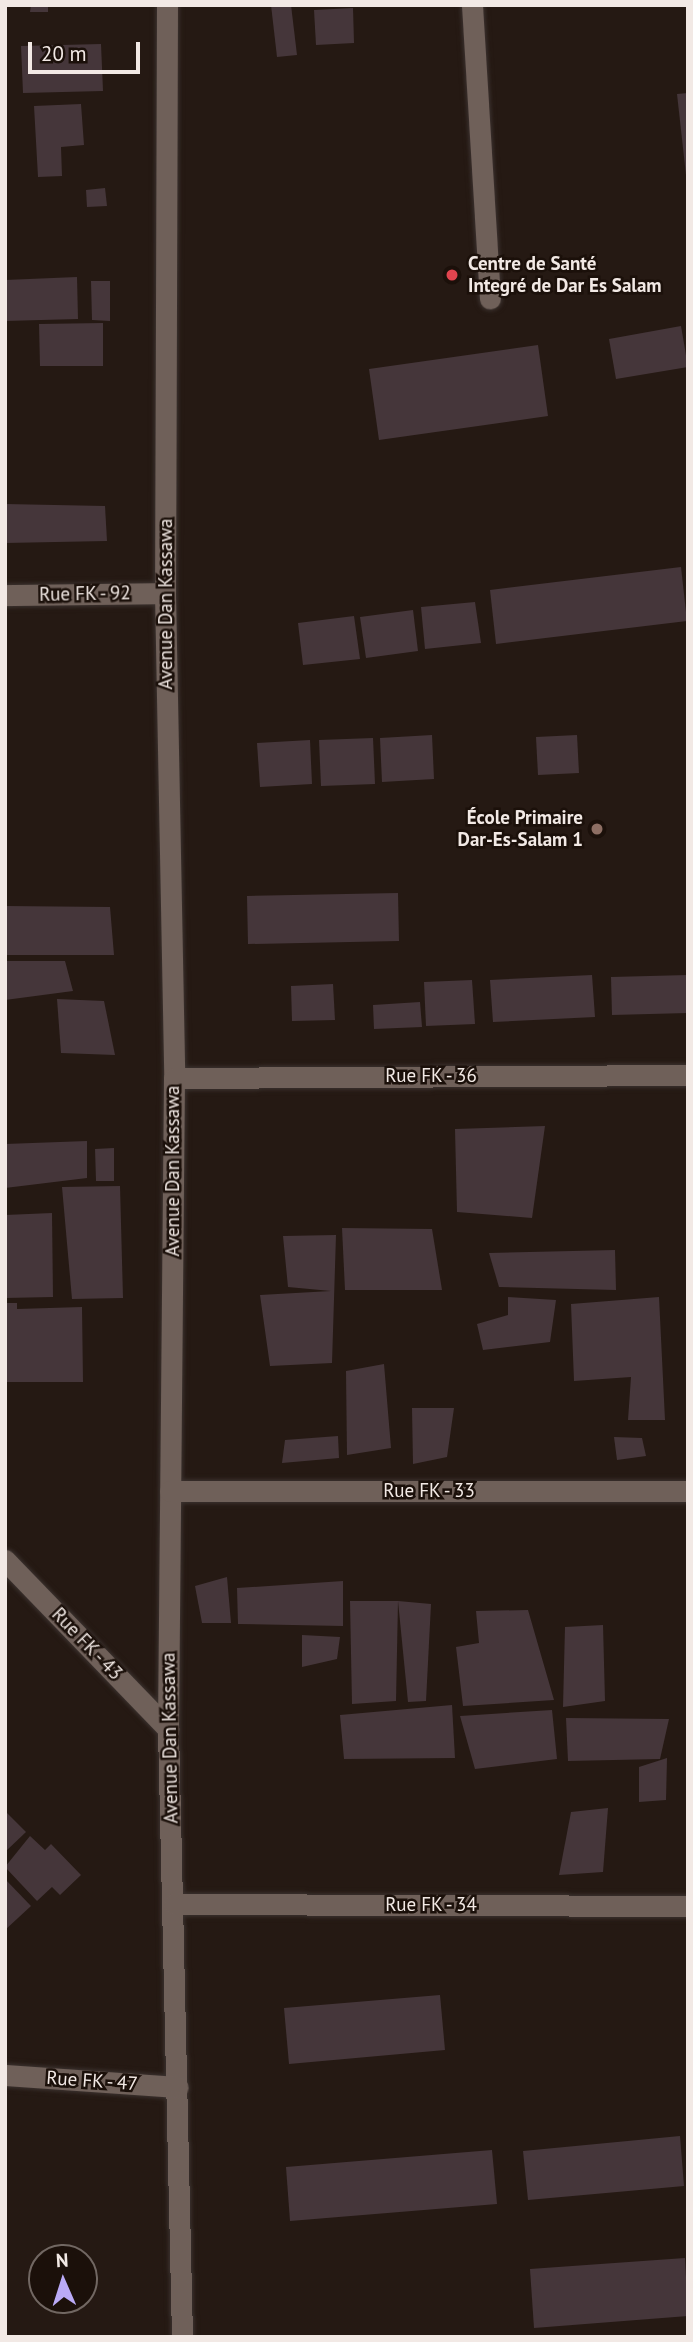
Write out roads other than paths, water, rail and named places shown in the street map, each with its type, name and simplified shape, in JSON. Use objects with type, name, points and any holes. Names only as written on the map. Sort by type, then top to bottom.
[{"type":"street","name":"Avenue Dan Kassawa","points":[[167,5],[165,593],[174,1078],[168,1728],[178,2087],[180,2335]]},
{"type":"street","points":[[472,5],[490,298]]},
{"type":"street","name":"Rue FK - 92","points":[[5,595],[165,593]]},
{"type":"street","name":"Rue FK - 36","points":[[174,1078],[688,1075]]},
{"type":"street","name":"Rue FK - 33","points":[[170,1491],[688,1491]]},
{"type":"street","name":"Rue FK - 43","points":[[5,1560],[168,1728]]},
{"type":"street","name":"Rue FK - 34","points":[[174,1905],[688,1906]]},
{"type":"street","name":"Rue FK - 47","points":[[5,2075],[178,2087]]},
{"type":"place","name":"Centre de Santé Integré de Dar Es Salam","points":[[452,275]]},
{"type":"place","name":"École Primaire Dar-Es-Salam 1","points":[[597,829]]}]
